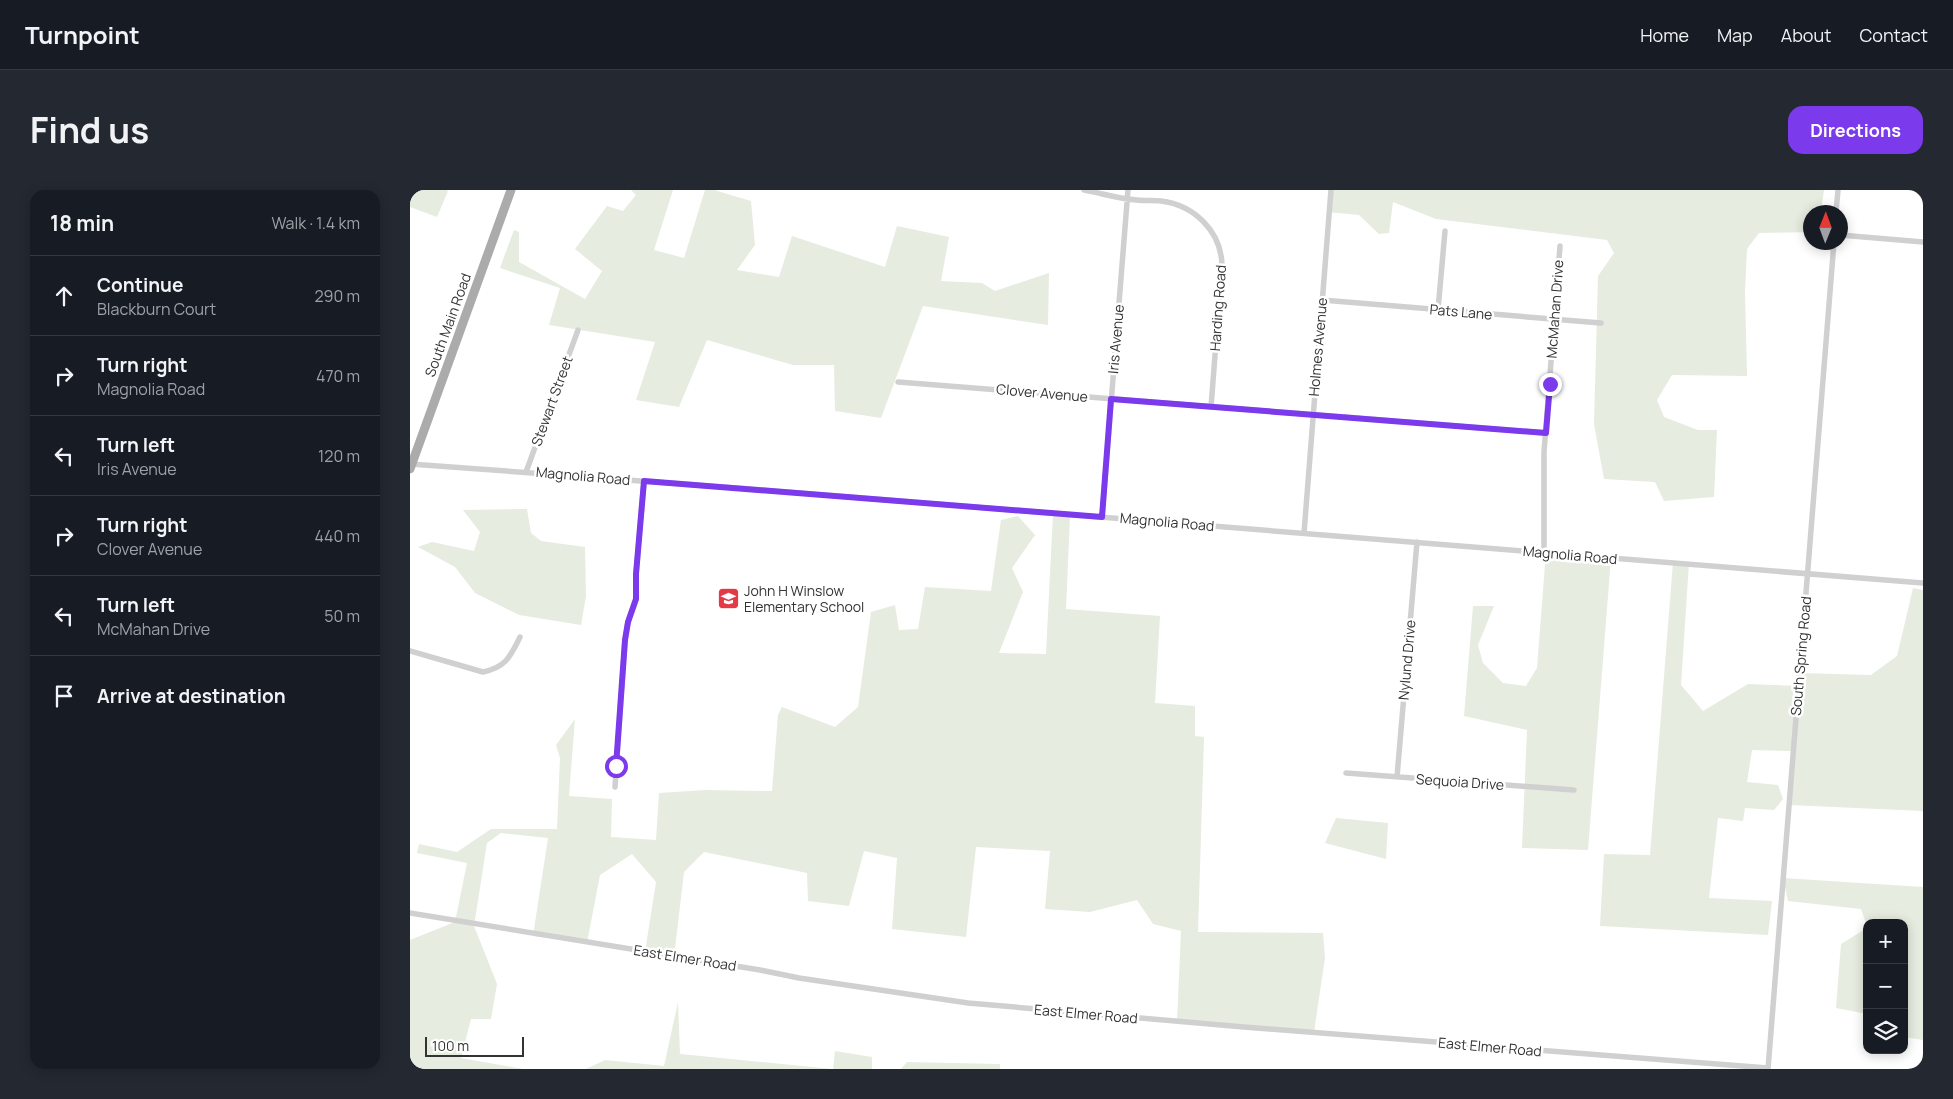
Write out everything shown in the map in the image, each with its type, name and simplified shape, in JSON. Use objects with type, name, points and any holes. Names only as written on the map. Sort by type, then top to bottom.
[{"type":"main road","name":"South Main Road","points":[[411,466],[511,190]]},
{"type":"street","name":"Harding Road","points":[[1084,190],[1127,199],[1161,201],[1188,209],[1205,222],[1214,234],[1220,249],[1221,289],[1211,407]]},
{"type":"street","name":"Iris Avenue","points":[[1102,517],[1128,190]]},
{"type":"street","name":"Holmes Avenue","points":[[1304,533],[1331,190]]},
{"type":"street","points":[[1837,205],[1838,190]]},
{"type":"street","points":[[1438,310],[1444,231]]},
{"type":"street","points":[[1848,236],[1923,242]]},
{"type":"street","name":"McMahan Drive","points":[[1544,552],[1546,433],[1560,246]]},
{"type":"street","name":"South Spring Road","points":[[1768,1068],[1833,250]]},
{"type":"street","name":"Pats Lane","points":[[1322,300],[1601,323]]},
{"type":"street","name":"Stewart Street","points":[[526,472],[578,330]]},
{"type":"street","name":"Clover Avenue","points":[[898,382],[1546,433]]},
{"type":"street","name":"Magnolia Road","points":[[411,466],[644,481],[1923,583]]},
{"type":"street","points":[[615,787],[625,640],[628,622],[637,594],[636,574],[644,481]]},
{"type":"street","name":"Nylund Drive","points":[[1397,777],[1417,542]]},
{"type":"street","points":[[410,651],[483,672],[493,670],[506,662],[520,637]]},
{"type":"street","name":"Sequoia Drive","points":[[1346,773],[1574,790]]},
{"type":"street","name":"East Elmer Road","points":[[410,914],[737,966],[799,978],[968,1003],[1244,1027],[1768,1068]]},
{"type":"shaded area","points":[[410,190],[448,191],[437,217],[410,207]]},
{"type":"shaded area","points":[[631,190],[673,190],[654,250],[684,258],[705,190],[714,190],[751,201],[755,245],[737,270],[779,277],[792,236],[885,267],[897,226],[949,237],[941,281],[982,283],[995,291],[1049,273],[1048,325],[923,306],[881,418],[835,411],[834,365],[793,365],[707,340],[679,407],[636,400],[655,342],[549,325],[560,288],[500,268],[514,230],[519,232],[519,262],[585,299],[602,271],[575,249],[607,206],[623,211],[636,195]]},
{"type":"shaded area","points":[[1329,190],[1824,190],[1822,205],[1803,205],[1803,232],[1759,233],[1747,249],[1745,292],[1747,376],[1672,375],[1657,400],[1664,417],[1698,430],[1717,430],[1714,497],[1664,501],[1655,482],[1604,479],[1594,424],[1598,276],[1614,253],[1607,240],[1436,219],[1393,202],[1389,233],[1379,234],[1359,215],[1327,212]]},
{"type":"shaded area","points":[[527,509],[531,533],[541,541],[585,547],[586,596],[581,625],[519,615],[475,593],[455,567],[418,547],[432,542],[474,551],[480,532],[463,510]]},
{"type":"shaded area","points":[[1053,514],[1070,515],[1066,609],[1160,616],[1155,703],[1195,706],[1195,736],[1204,737],[1198,932],[1323,933],[1325,958],[1314,1032],[1177,1022],[1181,931],[1153,924],[1137,900],[1090,912],[1045,909],[1050,851],[976,847],[966,937],[892,929],[897,858],[864,851],[849,906],[808,901],[807,873],[704,852],[684,872],[674,957],[645,952],[656,882],[632,854],[600,875],[587,943],[533,936],[548,838],[501,833],[487,843],[474,926],[497,984],[491,1019],[471,1019],[461,1058],[523,1069],[410,1069],[410,940],[455,922],[467,863],[417,853],[419,844],[457,852],[491,829],[557,829],[560,758],[556,745],[575,719],[569,796],[612,799],[611,837],[656,840],[659,793],[706,790],[772,791],[778,715],[782,707],[835,727],[858,707],[871,612],[895,605],[899,630],[918,629],[925,587],[991,591],[1001,520],[1018,516],[1035,535],[1012,568],[1023,592],[999,653],[1046,654]]},
{"type":"shaded area","points":[[1546,552],[1611,558],[1588,850],[1522,848],[1527,730],[1464,716],[1473,606],[1494,606],[1478,645],[1483,663],[1503,683],[1526,686],[1537,668]]},
{"type":"shaded area","points":[[1673,562],[1689,563],[1681,685],[1703,711],[1748,684],[1798,686],[1800,673],[1871,675],[1897,656],[1913,588],[1923,590],[1923,811],[1789,805],[1793,751],[1752,750],[1747,782],[1778,785],[1783,799],[1774,810],[1745,808],[1743,821],[1718,818],[1709,898],[1772,901],[1768,935],[1600,926],[1604,854],[1650,855]]},
{"type":"shaded area","points":[[1336,818],[1388,823],[1386,859],[1325,843]]},
{"type":"shaded area","points":[[1783,878],[1923,887],[1923,1040],[1908,1038],[1908,919],[1865,919],[1861,909],[1788,901]]},
{"type":"shaded area","points":[[1863,930],[1863,1013],[1836,1008],[1841,944]]},
{"type":"shaded area","points":[[678,1002],[680,1054],[832,1069],[586,1069],[605,1060],[664,1066]]},
{"type":"shaded area","points":[[835,1051],[872,1057],[872,1069],[833,1069]]},
{"type":"shaded area","points":[[907,1062],[1000,1064],[1000,1069],[901,1069]]},
{"type":"place","name":"John H Winslow Elementary School","points":[[728,599]]},
{"type":"route","points":[[616,766],[625,640],[628,622],[637,594],[636,574],[644,481],[1102,517],[1111,399],[1546,433],[1550,384]]}]
